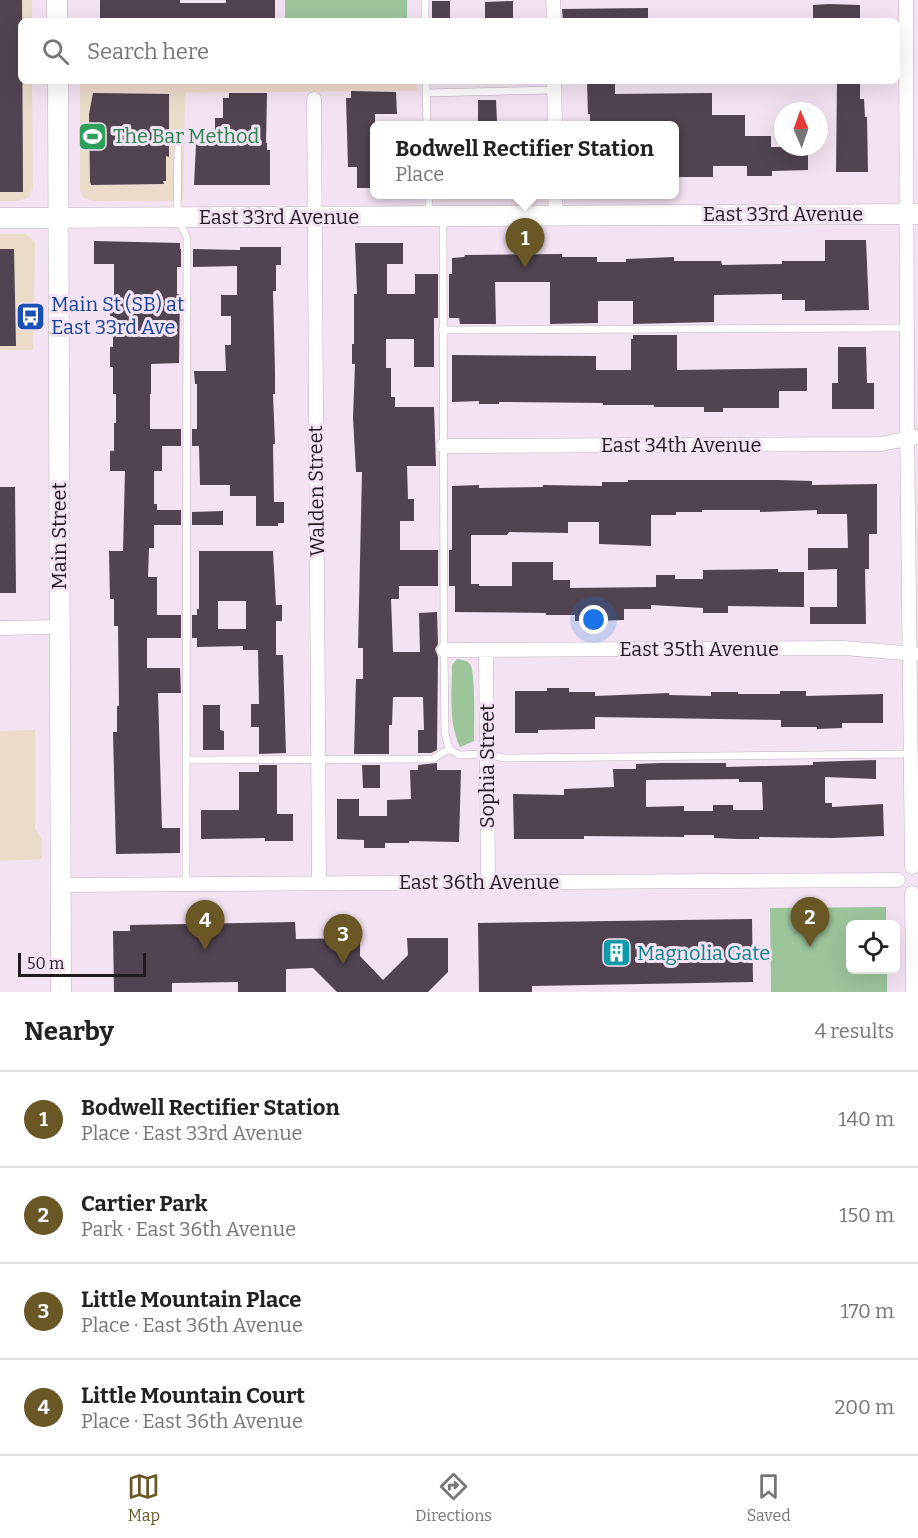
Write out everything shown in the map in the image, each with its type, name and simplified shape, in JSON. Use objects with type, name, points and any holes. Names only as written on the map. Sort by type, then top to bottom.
[{"type":"main road","points":[[57,0],[57,18]]},
{"type":"main road","name":"Main Street","points":[[58,84],[60,217],[58,627],[61,992]]},
{"type":"main road","name":"East 33rd Avenue","points":[[0,218],[912,214]]},
{"type":"street","points":[[553,0],[554,18]]},
{"type":"street","points":[[906,0],[912,214],[907,328],[913,438],[914,654],[910,754],[915,868],[901,872],[898,880],[904,891],[915,892],[913,992]]},
{"type":"street","points":[[554,86],[555,121]]},
{"type":"street","name":"Walden Street","points":[[314,99],[319,883]]},
{"type":"street","points":[[555,199],[556,215]]},
{"type":"street","name":"East 34th Avenue","points":[[443,446],[881,444],[913,438]]},
{"type":"street","points":[[0,628],[58,627]]},
{"type":"street","name":"East 35th Avenue","points":[[444,650],[844,648],[914,654]]},
{"type":"street","name":"Sophia Street","points":[[486,650],[488,882]]},
{"type":"street","name":"East 36th Avenue","points":[[60,885],[186,882],[898,880]]},
{"type":"lane","points":[[424,0],[425,18]]},
{"type":"lane","points":[[426,84],[427,121]]},
{"type":"lane","points":[[426,93],[554,86]]},
{"type":"lane","points":[[178,148],[177,217],[187,238],[186,882]]},
{"type":"lane","points":[[430,199],[436,216],[442,330],[445,733],[449,749],[459,755],[486,754],[504,758],[910,754]]},
{"type":"lane","points":[[442,330],[907,328]]},
{"type":"lane","points":[[186,760],[433,759],[449,749]]},
{"type":"shaded area","points":[[0,0],[32,0],[32,18],[18,18],[18,84],[32,84],[33,187],[29,197],[19,201],[0,201]]},
{"type":"shaded area","points":[[80,84],[416,84],[417,91],[80,93]]},
{"type":"shaded area","points":[[185,92],[183,201],[93,201],[84,198],[80,190],[80,93]]},
{"type":"shaded area","points":[[0,234],[26,234],[35,242],[33,350],[0,350]]},
{"type":"shaded area","points":[[35,730],[35,829],[42,839],[42,859],[0,861],[0,731]]},
{"type":"green space","points":[[285,0],[407,0],[407,18],[285,18]]},
{"type":"green space","points":[[457,659],[470,664],[474,689],[474,741],[460,747],[454,727],[452,707],[452,665]]},
{"type":"green space","points":[[886,907],[886,920],[846,920],[846,974],[887,974],[887,992],[771,992],[770,908]]},
{"type":"building","points":[[0,0],[22,0],[22,18],[18,18],[18,84],[22,84],[23,192],[0,192]]},
{"type":"building","points":[[100,0],[180,0],[180,3],[226,3],[226,0],[275,0],[275,18],[100,18]]},
{"type":"building","points":[[432,1],[450,1],[450,18],[432,18]]},
{"type":"building","points":[[513,1],[513,18],[485,18],[485,2]]},
{"type":"building","points":[[813,5],[860,5],[860,18],[813,18]]},
{"type":"building","points":[[648,8],[648,18],[563,18],[562,9]]},
{"type":"building","points":[[587,84],[615,84],[615,94],[712,93],[712,115],[745,115],[745,136],[771,136],[774,156],[808,156],[808,170],[772,171],[772,176],[747,176],[747,166],[713,166],[713,177],[679,177],[679,121],[590,121],[590,114],[588,114]]},
{"type":"building","points":[[837,84],[860,84],[860,99],[864,99],[865,117],[867,117],[868,172],[836,172]]},
{"type":"building","points":[[351,91],[396,92],[397,114],[375,114],[375,121],[370,121],[370,188],[357,188],[357,167],[348,167],[346,98],[351,98]]},
{"type":"building","points":[[93,93],[169,94],[169,157],[166,156],[164,184],[91,185],[89,114]]},
{"type":"building","points":[[229,93],[267,93],[266,143],[267,150],[270,150],[270,185],[194,185],[196,144],[215,144],[215,118],[223,118],[223,98],[229,98]]},
{"type":"building","points":[[478,100],[496,100],[497,121],[478,121]]},
{"type":"building","points":[[825,240],[866,240],[869,310],[805,311],[805,300],[782,300],[782,294],[714,295],[714,322],[633,324],[633,301],[598,301],[598,323],[550,324],[550,282],[495,282],[496,324],[460,324],[459,318],[449,318],[449,274],[452,274],[452,258],[465,255],[562,254],[562,257],[597,257],[597,262],[626,262],[626,259],[674,257],[674,261],[721,261],[722,265],[782,264],[782,261],[825,261]]},
{"type":"building","points":[[94,241],[180,243],[181,249],[181,267],[177,267],[177,294],[180,294],[179,363],[151,364],[150,429],[181,429],[181,446],[162,446],[162,471],[154,471],[154,504],[157,504],[157,510],[181,510],[181,525],[154,525],[154,548],[149,548],[148,577],[157,577],[157,615],[181,615],[181,638],[147,638],[147,668],[180,668],[181,693],[158,693],[162,828],[180,828],[180,853],[116,854],[113,732],[117,732],[117,706],[119,706],[118,626],[114,626],[114,599],[110,599],[109,551],[123,551],[125,471],[110,471],[110,451],[114,451],[114,423],[116,423],[116,394],[113,394],[113,367],[110,367],[110,347],[113,347],[113,316],[110,316],[110,296],[114,296],[114,264],[94,264]]},
{"type":"building","points":[[355,243],[403,243],[403,264],[387,264],[387,294],[415,294],[415,274],[438,274],[438,318],[434,318],[434,367],[414,367],[414,339],[386,339],[386,368],[391,368],[391,397],[395,397],[395,407],[434,407],[436,466],[407,466],[408,499],[414,499],[414,521],[400,521],[400,550],[438,550],[438,586],[399,586],[399,599],[391,599],[393,652],[420,652],[419,613],[437,612],[438,644],[435,649],[438,657],[437,750],[431,753],[418,753],[418,730],[424,730],[423,697],[393,697],[392,725],[389,725],[389,754],[354,754],[356,679],[363,679],[363,648],[358,648],[362,472],[356,472],[353,418],[355,364],[352,364],[354,294],[357,294]]},
{"type":"building","points":[[240,247],[281,247],[281,265],[276,265],[276,291],[273,291],[274,502],[284,502],[284,523],[278,523],[278,526],[256,526],[256,496],[230,496],[230,485],[200,485],[199,446],[192,446],[192,429],[197,429],[197,384],[195,384],[194,371],[226,371],[225,345],[231,345],[231,316],[221,316],[221,295],[237,295],[237,266],[193,267],[193,249],[240,250]]},
{"type":"building","points":[[0,249],[14,249],[16,346],[0,346]]},
{"type":"building","points":[[633,335],[677,335],[677,370],[807,368],[807,391],[779,391],[779,408],[723,408],[723,412],[704,412],[704,407],[603,405],[603,403],[499,402],[499,404],[479,404],[479,401],[452,402],[452,355],[596,356],[596,370],[631,370]]},
{"type":"building","points":[[838,347],[866,347],[867,383],[874,383],[874,409],[832,409],[832,383],[838,383]]},
{"type":"building","points":[[628,480],[778,480],[812,481],[812,485],[877,484],[877,534],[869,534],[869,569],[865,569],[866,624],[810,624],[810,607],[837,607],[837,569],[808,570],[808,548],[848,548],[847,514],[817,514],[817,510],[760,512],[760,510],[702,510],[702,512],[676,512],[676,515],[651,515],[651,546],[599,544],[599,522],[568,522],[568,533],[509,532],[507,535],[471,535],[471,584],[479,584],[479,586],[512,586],[512,562],[553,562],[553,580],[570,580],[570,588],[656,587],[656,575],[675,575],[675,579],[703,579],[703,570],[778,569],[778,572],[804,572],[804,607],[728,606],[728,613],[703,613],[703,608],[651,605],[651,609],[624,609],[624,620],[593,621],[575,621],[575,615],[546,615],[546,613],[455,612],[455,586],[449,586],[449,550],[452,550],[452,486],[479,485],[479,488],[543,487],[543,485],[602,486],[602,482],[628,482]]},
{"type":"building","points":[[0,487],[15,487],[16,593],[0,593]]},
{"type":"building","points":[[223,511],[223,525],[192,525],[192,512]]},
{"type":"building","points":[[199,551],[273,551],[276,605],[282,605],[282,621],[276,621],[276,655],[283,655],[286,753],[259,754],[259,727],[251,727],[251,704],[259,704],[258,650],[243,650],[243,646],[197,647],[197,638],[192,638],[192,615],[197,615],[197,609],[199,609]],"holes":[[[218,601],[246,601],[246,629],[218,629]]]},
{"type":"building","points":[[547,688],[569,688],[569,692],[595,692],[595,696],[669,693],[669,695],[711,696],[711,692],[780,694],[780,691],[806,691],[806,696],[883,694],[883,723],[842,723],[842,728],[817,729],[817,727],[781,727],[781,720],[595,717],[595,729],[538,730],[538,733],[515,733],[515,691],[547,691]]},
{"type":"building","points":[[203,705],[220,705],[220,730],[224,731],[224,750],[203,750]]},
{"type":"building","points":[[876,760],[876,779],[825,777],[825,803],[832,803],[832,807],[883,804],[884,836],[738,839],[714,838],[714,835],[684,835],[684,837],[584,836],[584,839],[514,839],[513,794],[564,795],[564,789],[614,787],[613,769],[636,769],[636,764],[726,763],[726,767],[813,765],[813,762]],"holes":[[[739,779],[739,782],[762,782],[763,810],[733,810],[733,805],[713,805],[713,811],[684,811],[684,806],[646,807],[646,780]]]},
{"type":"building","points":[[437,763],[437,770],[461,770],[459,842],[409,841],[409,843],[385,843],[385,848],[364,848],[364,840],[337,839],[337,799],[359,799],[359,816],[387,816],[387,800],[411,799],[410,770],[418,770],[418,765]]},
{"type":"building","points":[[259,765],[277,765],[277,814],[293,814],[293,841],[265,841],[265,838],[201,839],[201,810],[239,810],[239,772],[259,772]]},
{"type":"building","points":[[362,765],[380,765],[380,788],[363,788]]},
{"type":"building","name":"Magnolia Gate","points":[[752,919],[753,982],[532,986],[532,992],[479,992],[478,923]]},
{"type":"building","points":[[295,922],[296,939],[360,938],[360,956],[383,980],[408,955],[407,938],[448,938],[448,972],[428,992],[337,992],[313,968],[286,969],[286,992],[238,992],[238,982],[172,983],[172,992],[114,992],[113,931],[130,931],[130,925]]},
{"type":"place","name":"The Bar Method","points":[[92,136]]},
{"type":"place","name":"Bodwell Rectifier Station","points":[[525,268]]},
{"type":"place","name":"Main St (SB) at East 33rd Ave","points":[[30,316]]},
{"type":"place","name":"Cartier Park","points":[[810,947]]},
{"type":"place","name":"Little Mountain Court","points":[[205,950]]},
{"type":"place","name":"Magnolia Gate","points":[[616,953]]},
{"type":"place","name":"Little Mountain Place","points":[[343,964]]}]
